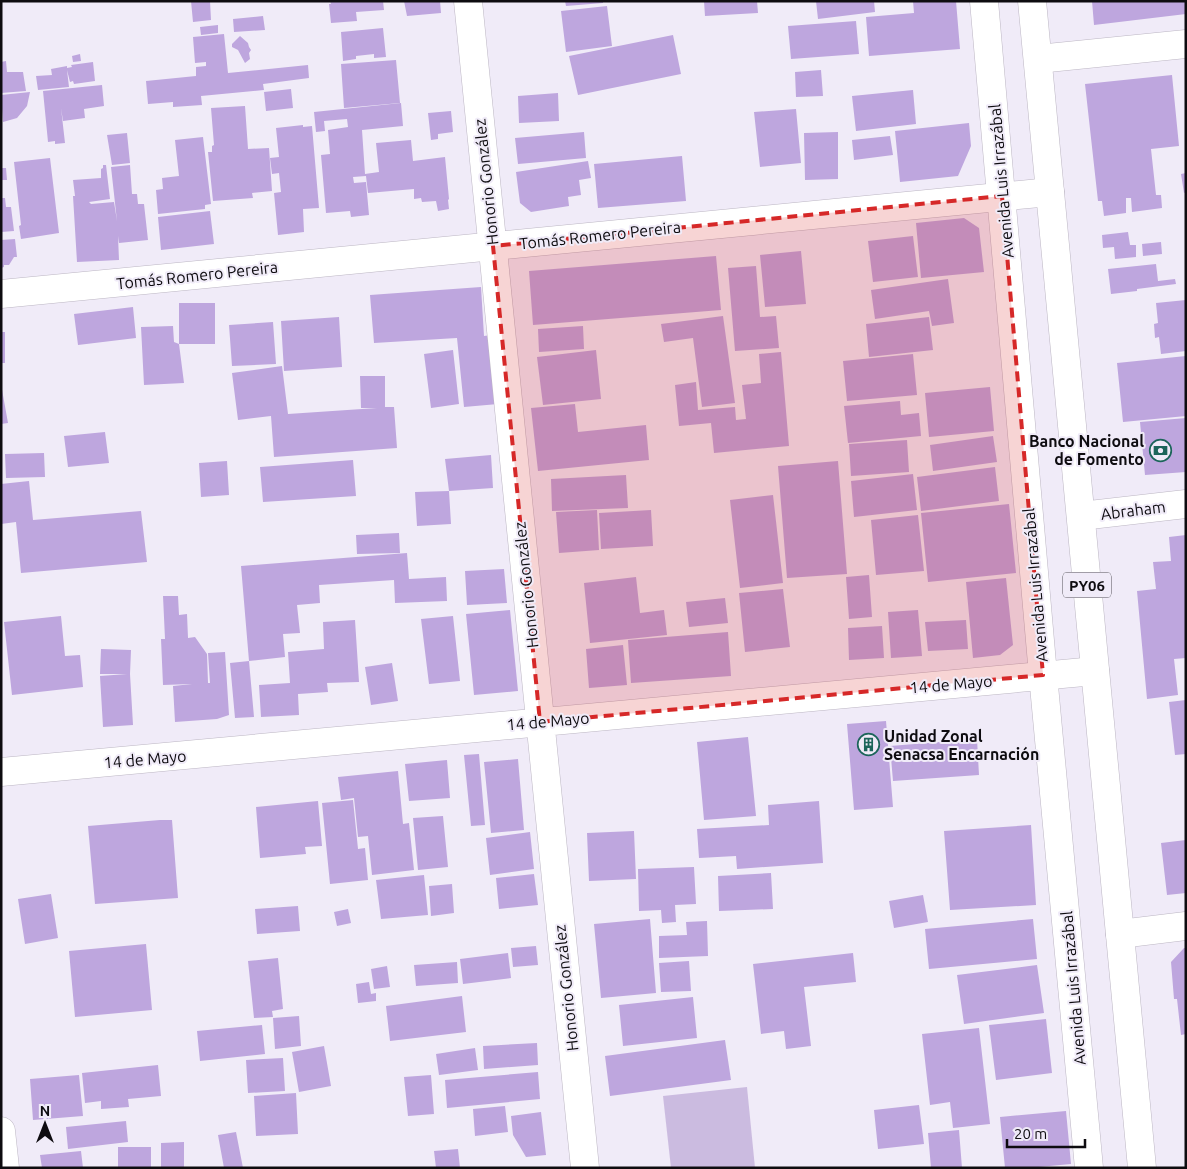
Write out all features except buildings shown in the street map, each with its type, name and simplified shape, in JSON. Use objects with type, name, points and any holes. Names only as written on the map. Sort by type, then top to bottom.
[{"type":"main road","name":"Honorio González","points":[[468,1],[584,1168]]},
{"type":"main road","name":"Avenida Luis Irrazábal","points":[[984,1],[1043,675],[1089,1168]]},
{"type":"main road","name":"PY06","points":[[1032,1],[1142,1168]]},
{"type":"main road","points":[[1038,59],[1186,44]]},
{"type":"main road","name":"Tomás Romero Pereira","points":[[1,294],[1050,192]]},
{"type":"main road","name":"Abraham","points":[[1081,516],[1186,504]]},
{"type":"main road","name":"14 de Mayo","points":[[1,772],[1095,670]]},
{"type":"main road","points":[[1120,934],[1186,926]]},
{"type":"main road","points":[[1,1131],[5,1168]]},
{"type":"highlighted area","points":[[1002,196],[1043,675],[540,722],[493,246]]},
{"type":"shaded area","points":[[747,1087],[755,1168],[671,1168],[663,1096]]},
{"type":"place","name":"Banco Nacional de Fomento","points":[[1160,450]]},
{"type":"place","name":"Unidad Zonal Senacsa Encarnación","points":[[868,745]]}]
